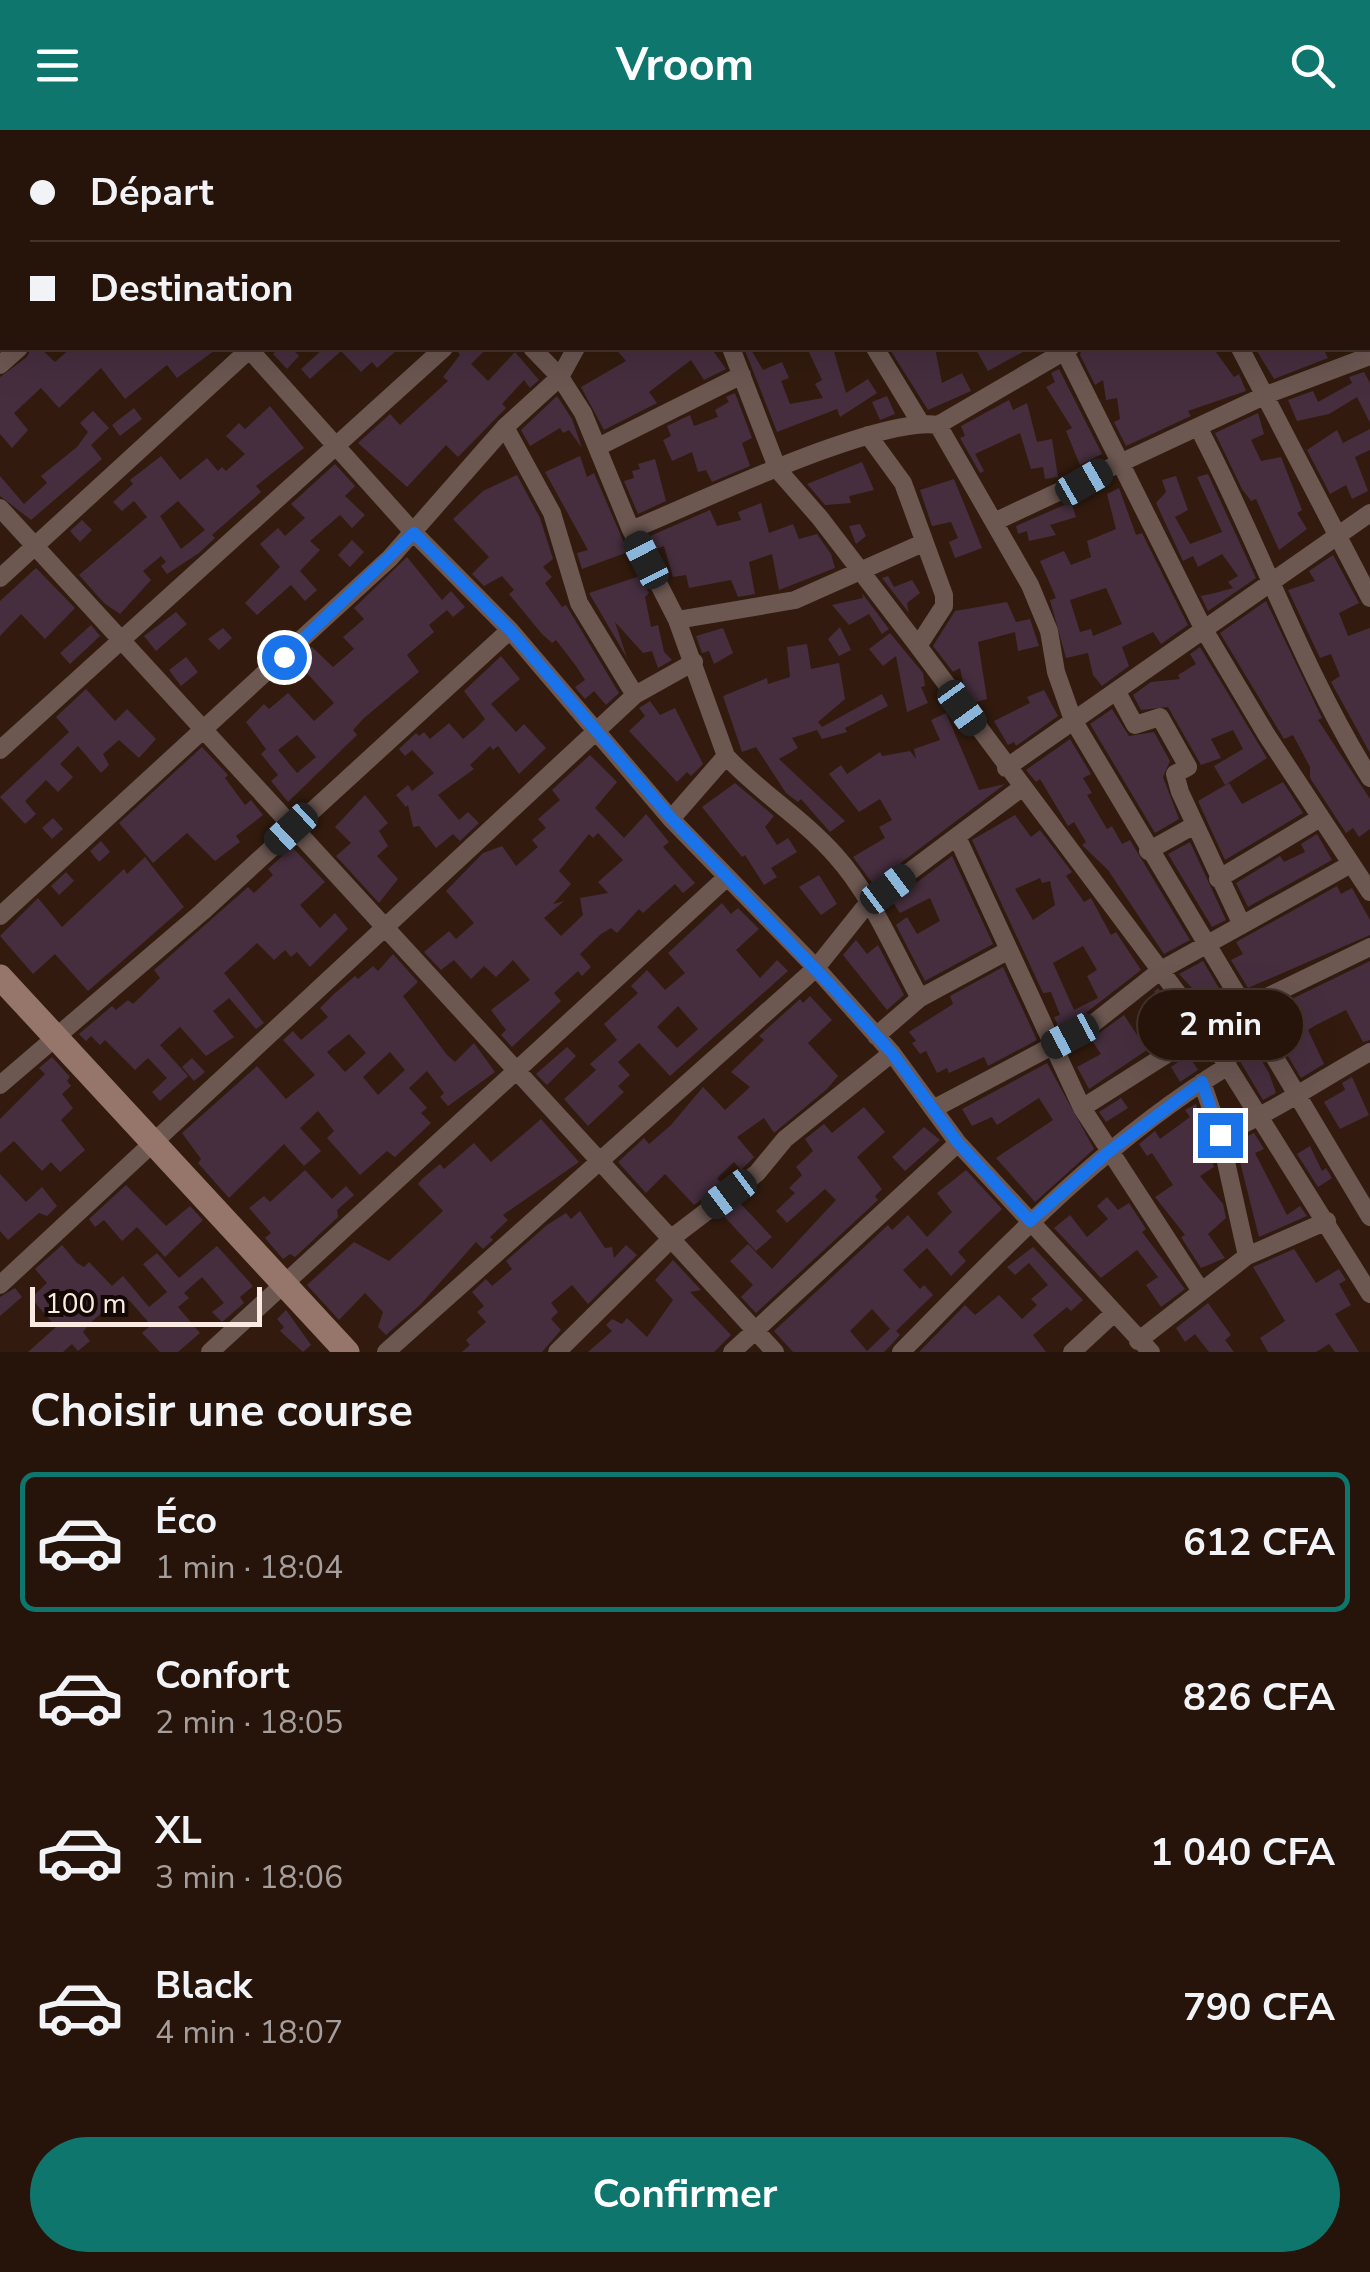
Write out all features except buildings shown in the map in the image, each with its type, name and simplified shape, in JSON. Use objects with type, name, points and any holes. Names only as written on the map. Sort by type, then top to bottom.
[{"type":"street","points":[[0,578],[247,350]]},
{"type":"street","points":[[251,350],[414,533],[510,630],[671,818],[816,968],[892,1053],[958,1143],[1144,1346],[1201,1291],[1247,1256],[1327,1221]]},
{"type":"street","points":[[0,750],[442,350]]},
{"type":"street","points":[[534,350],[560,377],[598,447],[631,530],[694,662],[726,756],[755,788],[800,820],[837,857],[920,998]]},
{"type":"street","points":[[0,916],[204,732],[414,533],[505,426],[560,377],[575,350]]},
{"type":"street","points":[[731,350],[778,470],[862,572],[1020,789],[1206,1030],[1327,1221],[1362,1265],[1370,1294]]},
{"type":"street","points":[[876,350],[994,522],[1030,585],[1049,631],[1056,672],[1073,720],[1370,1217]]},
{"type":"street","points":[[631,530],[868,435],[929,424],[1062,350]]},
{"type":"street","points":[[1067,350],[1204,628],[1370,892]]},
{"type":"street","points":[[1241,350],[1370,598]]},
{"type":"street","points":[[994,522],[1266,396],[1370,356]]},
{"type":"street","points":[[598,447],[742,375]]},
{"type":"street","points":[[505,426],[552,513],[579,602],[635,695]]},
{"type":"street","points":[[1198,428],[1274,581],[1336,722],[1370,778]]},
{"type":"street","points":[[868,435],[894,465],[945,600],[918,646]]},
{"type":"street","points":[[0,508],[775,1352]]},
{"type":"street","points":[[1006,768],[1370,513]]},
{"type":"street","points":[[676,620],[760,609],[862,572],[923,544]]},
{"type":"street","points":[[0,1085],[510,630]]},
{"type":"street","points":[[0,1285],[635,695],[694,662]]},
{"type":"street","points":[[1117,692],[1135,725],[1160,718],[1188,766],[1175,774],[1193,826],[1242,925]]},
{"type":"street","points":[[671,818],[726,756]]},
{"type":"street","points":[[386,1352],[816,968],[868,904],[1020,789]]},
{"type":"street","points":[[1218,879],[1320,818]]},
{"type":"street","points":[[1148,850],[1193,826]]},
{"type":"street","points":[[958,839],[1082,1108],[1107,1153],[1201,1291]]},
{"type":"street","points":[[935,1108],[1090,1026],[1161,970],[1352,864]]},
{"type":"street","points":[[210,1352],[727,877]]},
{"type":"street","points":[[1244,1008],[1370,947]]},
{"type":"street","points":[[876,1036],[920,998],[1009,950]]},
{"type":"street","points":[[0,977],[347,1352]]},
{"type":"street","points":[[1082,1108],[1206,1030]]},
{"type":"street","points":[[1220,1135],[1260,1118],[1296,1092],[1370,1052]]},
{"type":"street","points":[[558,1352],[673,1237],[756,1173],[785,1139],[892,1053]]},
{"type":"street","points":[[901,1352],[1030,1221],[1107,1153],[1228,1066]]},
{"type":"street","points":[[1202,1082],[1220,1135],[1247,1256]]},
{"type":"street","points":[[732,1352],[958,1143]]},
{"type":"street","points":[[1072,1352],[1113,1314]]},
{"type":"route","points":[[284,657],[414,533],[510,630],[671,818],[816,968],[892,1053],[958,1143],[1030,1221],[1107,1153],[1202,1082],[1220,1135]]}]
